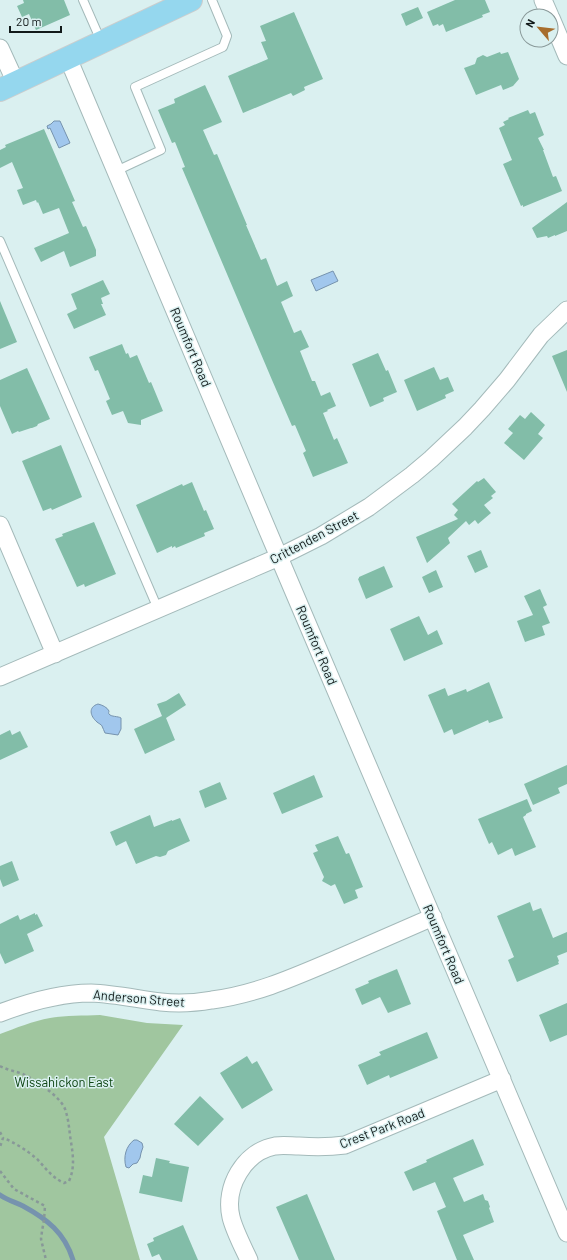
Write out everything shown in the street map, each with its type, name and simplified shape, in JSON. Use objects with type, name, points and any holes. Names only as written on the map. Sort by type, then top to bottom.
[{"type":"main road","points":[[8,86],[188,1]]},
{"type":"street","points":[[559,36],[567,56]]},
{"type":"street","points":[[0,48],[8,86]]},
{"type":"street","name":"Roumfort Road","points":[[68,58],[567,1232]]},
{"type":"street","name":"Crittenden Street","points":[[0,677],[280,558],[321,536],[369,507],[408,479],[465,427],[507,380],[541,335],[567,310]]},
{"type":"street","points":[[0,525],[55,654]]},
{"type":"street","name":"Anderson Street","points":[[0,1013],[33,1002],[72,994],[91,993],[160,1002],[181,1003],[213,1000],[258,991],[293,978],[433,917]]},
{"type":"street","name":"Crest Park Road","points":[[249,1260],[231,1219],[229,1207],[230,1194],[234,1180],[251,1158],[263,1150],[275,1146],[334,1147],[346,1145],[502,1079]]},
{"type":"lane","points":[[83,0],[102,42]]},
{"type":"lane","points":[[116,171],[161,150],[135,87],[223,46],[227,36],[212,0]]},
{"type":"lane","points":[[0,241],[158,609]]},
{"type":"path","points":[[0,1066],[35,1081],[57,1098],[64,1107],[69,1124],[73,1157],[72,1176],[69,1181],[64,1183],[57,1180],[36,1158],[9,1140],[3,1138],[0,1132]]},
{"type":"path","points":[[0,1147],[3,1138]]},
{"type":"path","points":[[0,1171],[14,1189],[45,1206],[41,1239],[46,1260]]},
{"type":"green space","name":"Wissahickon East","points":[[100,1015],[147,1023],[183,1025],[104,1137],[140,1260],[0,1260],[0,1034],[50,1018]]},
{"type":"water","points":[[54,121],[60,121],[70,143],[59,148],[50,128],[48,129],[47,126]]},
{"type":"water","points":[[333,271],[338,281],[316,291],[311,280]]},
{"type":"water","points":[[98,704],[107,708],[110,715],[121,718],[121,729],[118,735],[105,733],[102,726],[93,717],[91,709]]},
{"type":"water","points":[[134,1140],[142,1143],[143,1147],[137,1163],[133,1164],[129,1168],[126,1167],[125,1156],[129,1145]]},
{"type":"building","points":[[23,0],[64,0],[70,15],[36,30],[29,14],[22,17],[17,6],[24,3]]},
{"type":"building","points":[[455,0],[485,0],[490,12],[482,15],[483,17],[446,32],[443,24],[433,26],[427,12]]},
{"type":"building","points":[[418,7],[423,18],[406,26],[401,14]]},
{"type":"building","points":[[294,12],[323,79],[304,87],[305,90],[293,96],[291,93],[243,113],[228,76],[268,59],[261,42],[266,41],[260,26]]},
{"type":"building","points":[[500,52],[501,54],[508,52],[519,79],[513,86],[503,90],[501,85],[476,95],[464,68],[475,64],[477,58],[483,55],[487,57]]},
{"type":"building","points":[[205,85],[222,122],[203,130],[214,155],[217,154],[261,260],[266,258],[277,286],[287,281],[293,296],[281,302],[294,333],[301,330],[309,347],[300,351],[312,381],[315,381],[321,396],[330,392],[336,406],[323,413],[334,440],[337,438],[348,463],[313,477],[303,453],[306,451],[295,425],[292,426],[272,380],[182,168],[185,167],[175,142],[172,143],[158,110],[175,103],[174,99]]},
{"type":"building","points":[[528,110],[530,114],[535,112],[544,135],[538,138],[544,150],[553,177],[556,176],[562,191],[523,207],[523,205],[521,206],[503,164],[512,160],[499,128],[505,125],[503,122],[509,119],[508,118]]},
{"type":"building","points":[[44,129],[75,201],[72,202],[83,227],[86,226],[96,250],[96,256],[70,267],[64,251],[41,262],[34,248],[69,233],[59,208],[43,214],[36,200],[23,205],[17,190],[23,188],[12,162],[0,168],[0,150],[6,147],[5,145]]},
{"type":"building","points":[[567,202],[567,231],[548,238],[547,236],[537,238],[532,228]]},
{"type":"building","points":[[103,280],[110,294],[101,298],[103,304],[101,304],[106,315],[74,329],[67,314],[77,309],[71,294]]},
{"type":"building","points":[[0,301],[17,342],[0,349]]},
{"type":"building","points":[[122,344],[126,354],[128,353],[130,358],[137,355],[149,383],[151,382],[163,411],[141,420],[141,425],[128,423],[123,411],[112,415],[106,401],[110,399],[98,370],[95,371],[89,357]]},
{"type":"building","points":[[567,350],[567,392],[552,356]]},
{"type":"building","points":[[378,353],[386,371],[388,370],[397,392],[383,398],[384,401],[370,407],[352,364]]},
{"type":"building","points":[[434,367],[440,380],[448,377],[454,391],[445,395],[446,398],[417,411],[404,380]]},
{"type":"building","points":[[27,368],[50,419],[32,428],[12,434],[0,406],[0,380]]},
{"type":"building","points":[[531,412],[545,425],[538,434],[543,438],[524,460],[504,443],[513,433],[508,429],[520,415],[525,419]]},
{"type":"building","points":[[61,445],[82,497],[52,510],[51,508],[43,511],[22,461]]},
{"type":"building","points":[[484,478],[496,492],[491,496],[493,498],[484,505],[491,513],[478,524],[475,520],[469,525],[466,521],[448,538],[450,543],[427,563],[416,537],[458,519],[454,515],[458,510],[452,504],[477,481],[478,482]]},
{"type":"building","points":[[192,482],[204,511],[206,510],[214,529],[204,533],[205,536],[176,548],[175,546],[172,548],[172,546],[157,553],[136,505],[182,484],[183,486]]},
{"type":"building","points":[[94,522],[116,574],[85,587],[84,584],[77,587],[55,539],[63,536],[62,534]]},
{"type":"building","points":[[481,550],[488,567],[475,573],[467,556]]},
{"type":"building","points":[[384,566],[393,587],[366,599],[358,579],[359,577]]},
{"type":"building","points":[[436,570],[443,587],[429,593],[422,577]]},
{"type":"building","points":[[540,589],[547,605],[543,607],[550,623],[542,626],[545,635],[525,642],[517,621],[533,615],[524,596]]},
{"type":"building","points":[[419,616],[428,635],[437,630],[443,644],[404,661],[390,629]]},
{"type":"building","points":[[489,682],[503,718],[489,723],[488,720],[454,735],[452,729],[444,733],[428,695],[445,688],[448,696],[466,689],[467,692]]},
{"type":"building","points":[[179,693],[186,705],[166,718],[175,740],[145,754],[134,729],[162,716],[157,704],[166,701]]},
{"type":"building","points":[[10,730],[12,735],[20,731],[28,747],[0,760],[0,735]]},
{"type":"building","points":[[567,765],[567,784],[558,788],[560,793],[533,805],[524,784]]},
{"type":"building","points":[[314,775],[323,797],[282,814],[273,793]]},
{"type":"building","points":[[220,782],[227,799],[205,808],[199,791]]},
{"type":"building","points":[[527,799],[532,811],[523,817],[536,847],[515,856],[512,848],[498,855],[492,842],[489,844],[478,819]]},
{"type":"building","points":[[150,815],[154,827],[180,818],[190,841],[168,851],[166,855],[160,857],[156,856],[136,864],[126,841],[116,846],[110,832]]},
{"type":"building","points":[[338,836],[346,854],[349,853],[363,887],[355,890],[358,898],[344,904],[335,884],[331,886],[322,881],[324,877],[313,853],[318,851],[315,845]]},
{"type":"building","points":[[12,861],[19,880],[3,887],[0,879],[0,866]]},
{"type":"building","points":[[530,902],[533,911],[541,908],[553,938],[567,932],[567,952],[557,956],[559,964],[517,982],[508,960],[514,957],[497,916]]},
{"type":"building","points":[[35,913],[43,926],[27,934],[34,951],[5,964],[0,953],[0,924],[18,915],[20,920]]},
{"type":"building","points":[[397,969],[411,1004],[388,1013],[380,997],[362,1005],[355,989],[369,983],[368,981]]},
{"type":"building","points":[[567,1003],[567,1035],[550,1042],[539,1015]]},
{"type":"building","points":[[427,1032],[438,1058],[390,1078],[389,1075],[367,1085],[358,1065],[381,1055],[379,1052]]},
{"type":"building","points":[[247,1056],[252,1064],[257,1061],[273,1090],[242,1109],[220,1073]]},
{"type":"building","points":[[200,1096],[224,1119],[198,1146],[174,1124]]},
{"type":"building","points":[[473,1139],[484,1165],[453,1178],[464,1202],[483,1194],[485,1200],[488,1201],[494,1222],[463,1235],[474,1260],[457,1260],[437,1211],[446,1207],[435,1182],[413,1191],[404,1172],[427,1162],[426,1160]]},
{"type":"building","points":[[156,1158],[170,1161],[169,1163],[189,1167],[182,1202],[139,1193],[143,1175],[152,1177]]},
{"type":"building","points":[[307,1194],[335,1260],[299,1260],[276,1207]]},
{"type":"building","points":[[183,1225],[198,1260],[162,1260],[159,1254],[152,1257],[147,1244],[154,1241],[153,1238]]},
{"type":"waterway","points":[[0,1195],[40,1216],[54,1228],[60,1234],[70,1250],[73,1260]]}]
